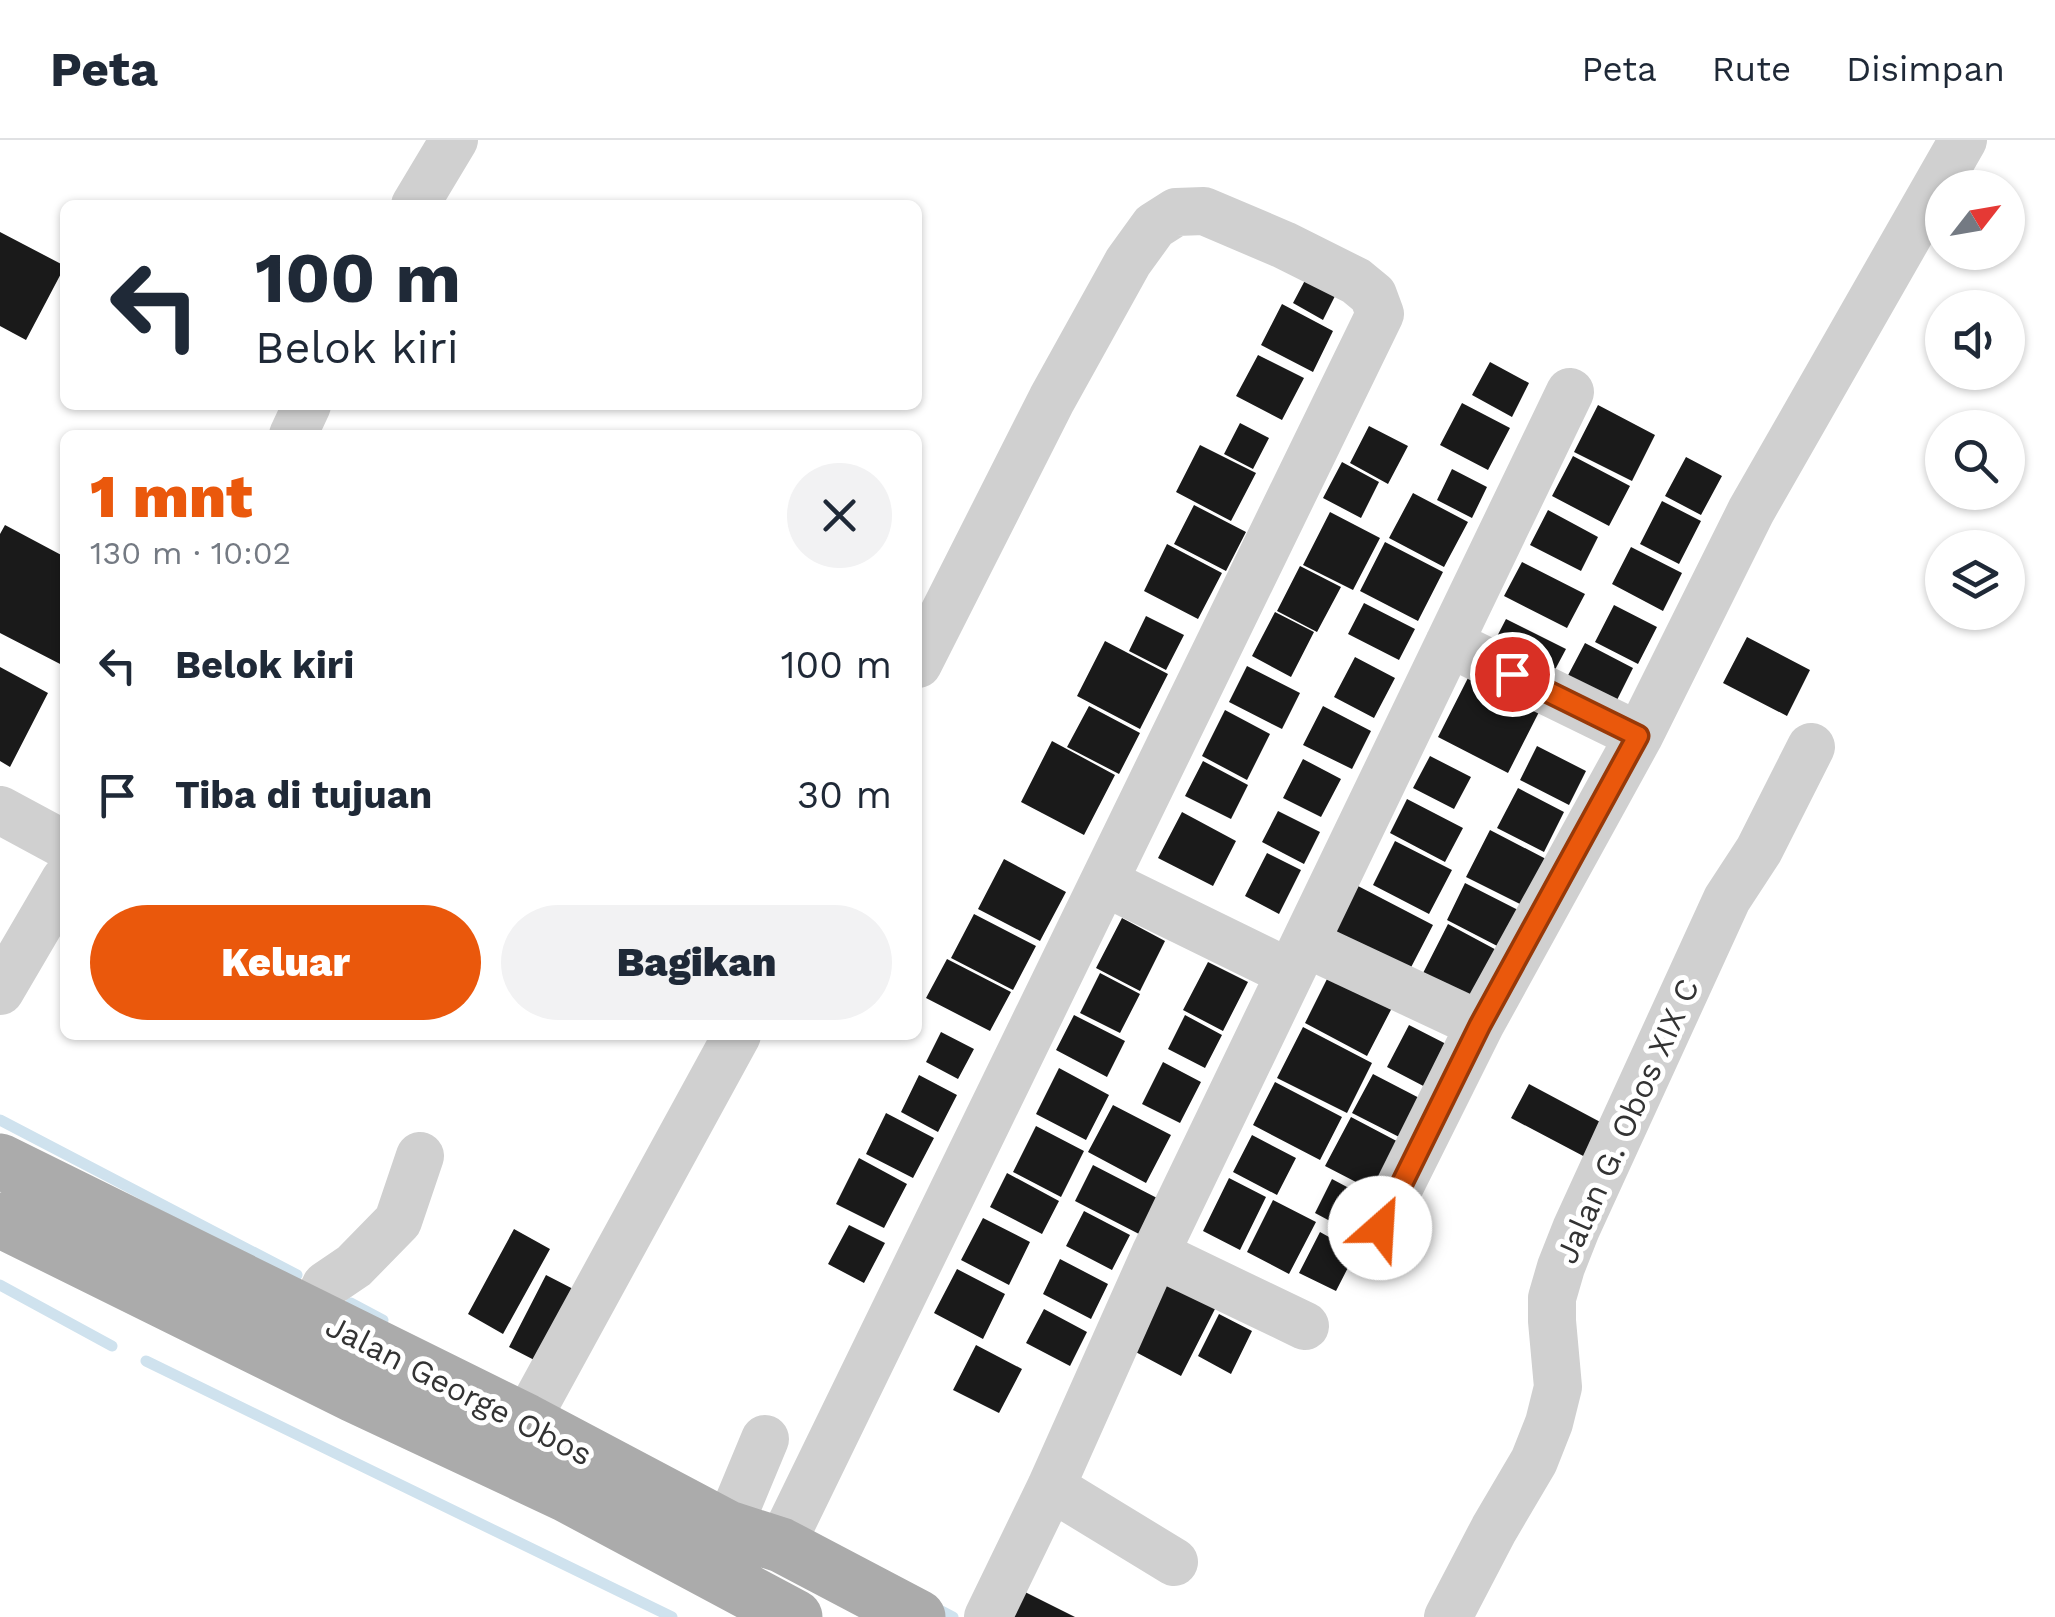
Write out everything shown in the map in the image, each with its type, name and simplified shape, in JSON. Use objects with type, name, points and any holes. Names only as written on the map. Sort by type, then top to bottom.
[{"type":"main road","name":"Jalan George Obos","points":[[0,1162],[526,1421],[728,1528],[781,1545],[918,1617]]},
{"type":"main road","name":"Jalan George Obos","points":[[0,1220],[354,1396],[565,1494],[795,1617]]},
{"type":"street","points":[[418,200],[454,140]]},
{"type":"street","points":[[1380,1228],[1480,1025],[1638,736],[1751,512],[1963,140]]},
{"type":"street","points":[[781,1545],[1380,314],[1373,295],[1356,281],[1284,245],[1204,212],[1176,212],[1154,226],[1128,262],[1052,399],[922,656]]},
{"type":"street","points":[[988,1617],[1155,1254],[1570,392]]},
{"type":"street","points":[[1449,643],[1638,736]]},
{"type":"street","name":"Jalan G. Obos XIX C","points":[[1448,1617],[1534,1462],[1549,1423],[1558,1387],[1552,1298],[1576,1229],[1728,898],[1760,850],[1812,747]]},
{"type":"street","points":[[0,810],[60,842]]},
{"type":"street","points":[[1104,882],[1480,1025]]},
{"type":"street","points":[[0,991],[60,889]]},
{"type":"street","points":[[526,1421],[734,1040]]},
{"type":"street","points":[[311,1316],[326,1285],[354,1266],[398,1220],[420,1156]]},
{"type":"street","points":[[1155,1254],[1305,1326]]},
{"type":"street","points":[[728,1528],[765,1439]]},
{"type":"street","points":[[1050,1487],[1174,1562]]},
{"type":"building","points":[[0,232],[60,263],[60,275],[26,340],[0,326]]},
{"type":"building","points":[[1312,267],[1342,282],[1323,320],[1293,303]]},
{"type":"building","points":[[1282,304],[1333,331],[1313,372],[1261,345]]},
{"type":"building","points":[[1258,355],[1304,378],[1282,420],[1236,396]]},
{"type":"building","points":[[1490,362],[1529,383],[1512,417],[1472,395]]},
{"type":"building","points":[[1462,403],[1510,428],[1488,470],[1440,445]]},
{"type":"building","points":[[1598,405],[1655,435],[1632,481],[1574,452]]},
{"type":"building","points":[[1240,423],[1269,438],[1253,469],[1224,454]]},
{"type":"building","points":[[1369,426],[1408,446],[1388,484],[1350,463]]},
{"type":"building","points":[[1200,445],[1256,473],[1231,521],[1176,492]]},
{"type":"building","points":[[1573,456],[1630,486],[1609,526],[1552,496]]},
{"type":"building","points":[[1686,457],[1722,476],[1701,515],[1665,496]]},
{"type":"building","points":[[1342,462],[1379,482],[1361,518],[1323,498]]},
{"type":"building","points":[[1452,469],[1487,487],[1472,518],[1437,500]]},
{"type":"building","points":[[1413,493],[1468,522],[1444,567],[1389,538]]},
{"type":"building","points":[[1662,501],[1701,521],[1679,564],[1640,544]]},
{"type":"building","points":[[1194,505],[1246,532],[1226,571],[1174,544]]},
{"type":"building","points":[[1548,510],[1598,537],[1581,571],[1530,545]]},
{"type":"building","points":[[1330,512],[1380,538],[1353,590],[1303,565]]},
{"type":"building","points":[[5,525],[60,554],[60,664],[0,633],[0,534]]},
{"type":"building","points":[[1385,542],[1443,572],[1418,621],[1360,591]]},
{"type":"building","points":[[1167,544],[1222,573],[1198,619],[1144,591]]},
{"type":"building","points":[[1631,547],[1682,573],[1663,611],[1612,584]]},
{"type":"building","points":[[1522,562],[1585,594],[1567,628],[1504,596]]},
{"type":"building","points":[[1300,566],[1341,587],[1317,632],[1277,611]]},
{"type":"building","points":[[1364,603],[1415,629],[1399,660],[1348,634]]},
{"type":"building","points":[[1614,605],[1657,627],[1638,664],[1595,642]]},
{"type":"building","points":[[1275,612],[1314,632],[1291,677],[1252,656]]},
{"type":"building","points":[[1146,616],[1184,635],[1166,670],[1129,651]]},
{"type":"building","points":[[1506,619],[1566,649],[1549,681],[1490,650]]},
{"type":"building","points":[[1747,637],[1810,670],[1787,716],[1723,683]]},
{"type":"building","points":[[1105,641],[1168,674],[1140,729],[1077,696]]},
{"type":"building","points":[[1585,643],[1633,668],[1614,706],[1565,681]]},
{"type":"building","points":[[1355,657],[1395,678],[1374,718],[1334,697]]},
{"type":"building","points":[[1247,666],[1300,693],[1282,729],[1229,702]]},
{"type":"building","points":[[0,667],[48,693],[10,767],[0,761]]},
{"type":"building","points":[[1470,674],[1540,710],[1508,773],[1438,737]]},
{"type":"building","points":[[1089,706],[1140,733],[1119,774],[1067,747]]},
{"type":"building","points":[[1323,706],[1371,731],[1352,769],[1303,745]]},
{"type":"building","points":[[1225,710],[1270,734],[1247,780],[1202,756]]},
{"type":"building","points":[[1052,741],[1115,775],[1084,835],[1021,802]]},
{"type":"building","points":[[1537,746],[1586,771],[1569,805],[1520,780]]},
{"type":"building","points":[[1430,756],[1471,777],[1454,809],[1413,788]]},
{"type":"building","points":[[1303,759],[1341,779],[1321,817],[1283,798]]},
{"type":"building","points":[[1203,761],[1248,785],[1231,819],[1185,796]]},
{"type":"building","points":[[1518,788],[1564,812],[1544,852],[1497,828]]},
{"type":"building","points":[[1407,799],[1463,828],[1445,862],[1390,833]]},
{"type":"building","points":[[1278,811],[1320,832],[1304,864],[1262,842]]},
{"type":"building","points":[[1182,812],[1236,841],[1213,886],[1158,858]]},
{"type":"building","points":[[1490,830],[1546,859],[1522,905],[1466,877]]},
{"type":"building","points":[[1395,841],[1452,870],[1429,914],[1373,885]]},
{"type":"building","points":[[1267,853],[1301,870],[1279,914],[1245,896]]},
{"type":"building","points":[[1004,859],[1066,892],[1040,941],[978,909]]},
{"type":"building","points":[[1465,883],[1522,912],[1503,949],[1447,920]]},
{"type":"building","points":[[1358,886],[1433,925],[1406,977],[1331,939]]},
{"type":"building","points":[[974,914],[1036,946],[1013,990],[951,958]]},
{"type":"building","points":[[1122,918],[1165,941],[1140,991],[1096,968]]},
{"type":"building","points":[[1448,924],[1502,953],[1475,1005],[1421,977]]},
{"type":"building","points":[[947,959],[1011,992],[990,1031],[926,998]]},
{"type":"building","points":[[1208,962],[1248,982],[1223,1031],[1183,1010]]},
{"type":"building","points":[[1331,971],[1394,1004],[1367,1056],[1305,1023]]},
{"type":"building","points":[[1100,973],[1140,994],[1120,1033],[1080,1013]]},
{"type":"building","points":[[1074,1015],[1125,1041],[1107,1077],[1056,1050]]},
{"type":"building","points":[[1185,1015],[1222,1035],[1205,1068],[1168,1049]]},
{"type":"building","points":[[1409,1025],[1452,1047],[1431,1090],[1387,1067]]},
{"type":"building","points":[[1303,1027],[1372,1063],[1347,1113],[1277,1078]]},
{"type":"building","points":[[941,1032],[974,1049],[958,1079],[926,1062]]},
{"type":"building","points":[[1163,1062],[1201,1082],[1180,1123],[1142,1104]]},
{"type":"building","points":[[1059,1068],[1109,1095],[1086,1140],[1036,1114]]},
{"type":"building","points":[[1373,1074],[1427,1102],[1407,1141],[1352,1113]]},
{"type":"building","points":[[919,1075],[957,1095],[938,1132],[901,1112]]},
{"type":"building","points":[[1275,1082],[1342,1117],[1320,1160],[1253,1125]]},
{"type":"building","points":[[1529,1084],[1604,1124],[1587,1158],[1511,1118]]},
{"type":"building","points":[[1113,1105],[1171,1135],[1146,1183],[1088,1152]]},
{"type":"building","points":[[886,1113],[934,1138],[913,1178],[866,1154]]},
{"type":"building","points":[[1351,1117],[1408,1147],[1383,1196],[1325,1166]]},
{"type":"building","points":[[1036,1126],[1084,1151],[1061,1197],[1013,1172]]},
{"type":"building","points":[[1252,1135],[1296,1158],[1277,1195],[1233,1172]]},
{"type":"building","points":[[859,1158],[907,1184],[884,1228],[836,1204]]},
{"type":"building","points":[[1093,1165],[1157,1198],[1139,1234],[1075,1201]]},
{"type":"building","points":[[1007,1173],[1059,1201],[1042,1234],[990,1207]]},
{"type":"building","points":[[1229,1178],[1266,1197],[1240,1250],[1203,1231]]},
{"type":"building","points":[[1332,1179],[1377,1203],[1360,1237],[1315,1213]]},
{"type":"building","points":[[1273,1200],[1316,1222],[1289,1274],[1247,1252]]},
{"type":"building","points":[[1084,1211],[1130,1235],[1112,1270],[1066,1246]]},
{"type":"building","points":[[983,1218],[1030,1242],[1009,1285],[961,1260]]},
{"type":"building","points":[[849,1225],[885,1243],[864,1283],[828,1264]]},
{"type":"building","points":[[514,1229],[550,1249],[503,1334],[468,1314]]},
{"type":"building","points":[[1320,1232],[1356,1252],[1336,1291],[1299,1273]]},
{"type":"building","points":[[1060,1259],[1108,1284],[1091,1319],[1043,1294]]},
{"type":"building","points":[[957,1269],[1005,1294],[983,1339],[934,1313]]},
{"type":"building","points":[[546,1275],[579,1292],[542,1364],[509,1347]]},
{"type":"building","points":[[1164,1281],[1216,1307],[1181,1376],[1130,1349]]},
{"type":"building","points":[[1044,1309],[1087,1332],[1070,1366],[1026,1343]]},
{"type":"building","points":[[1219,1314],[1252,1331],[1231,1374],[1198,1356]]},
{"type":"building","points":[[976,1345],[1022,1369],[999,1413],[953,1390]]},
{"type":"building","points":[[1017,1588],[1075,1617],[1003,1617]]},
{"type":"waterway","points":[[0,1120],[297,1275]]},
{"type":"waterway","points":[[0,1285],[112,1346]]},
{"type":"waterway","points":[[351,1303],[383,1320]]},
{"type":"waterway","points":[[146,1361],[672,1617]]},
{"type":"waterway","points":[[934,1607],[953,1617]]},
{"type":"route","points":[[1380,1228],[1480,1025],[1638,736],[1512,674]]}]
